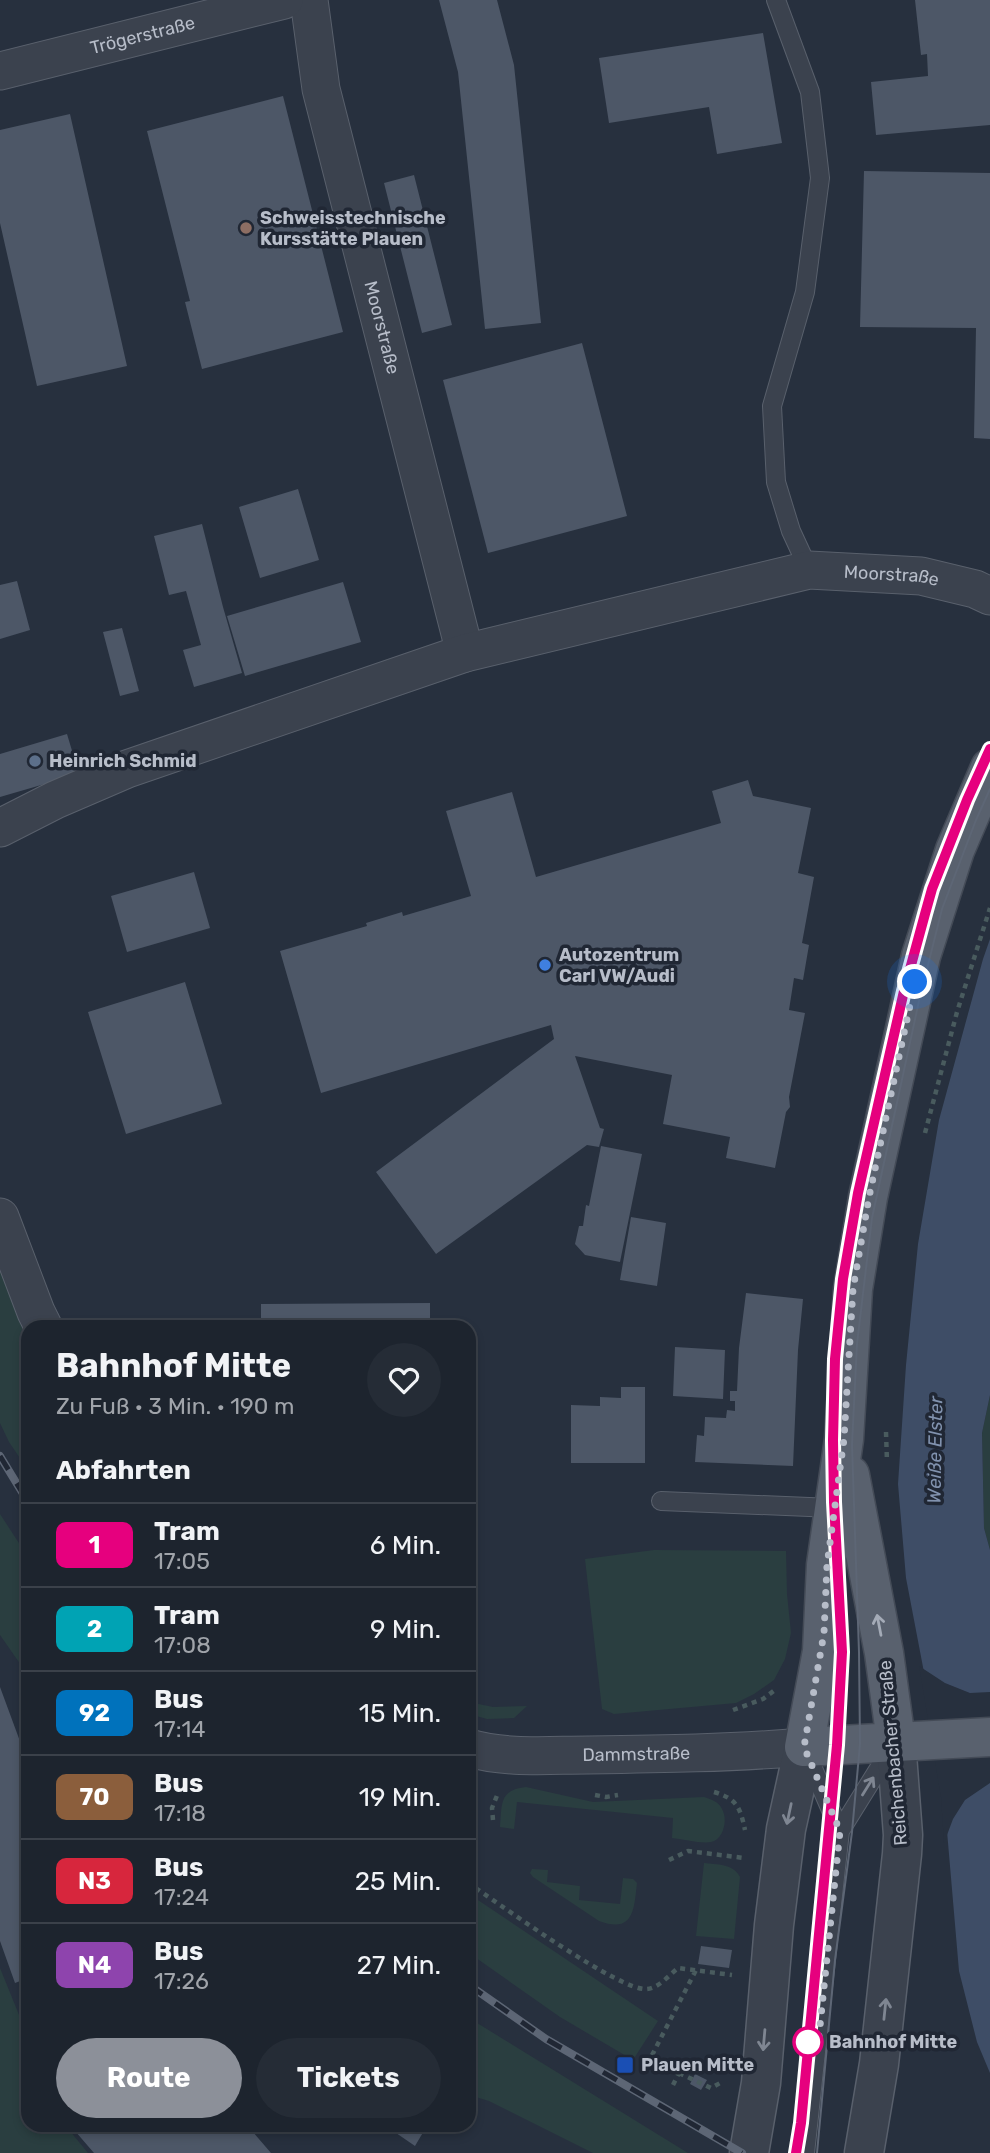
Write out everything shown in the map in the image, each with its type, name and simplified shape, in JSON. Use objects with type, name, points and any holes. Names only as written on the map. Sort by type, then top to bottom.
[{"type":"main road","name":"Reichenbacher Straße","points":[[804,1747],[822,1651],[827,1565],[844,1439],[853,1289],[869,1197],[921,956],[939,895],[968,817],[990,768]]},
{"type":"main road","name":"Reichenbacher Straße","points":[[844,1439],[884,1653],[907,1741]]},
{"type":"main road","points":[[804,1747],[990,1737]]},
{"type":"street","name":"Trögerstraße","points":[[0,71],[284,0]]},
{"type":"street","name":"Moorstraße","points":[[309,0],[321,89],[465,653]]},
{"type":"street","name":"Moorstraße","points":[[0,828],[55,800],[127,769],[465,653],[808,569],[921,576],[975,589],[990,596]]},
{"type":"street","points":[[0,1217],[40,1320]]},
{"type":"street","name":"Reichenbacher Straße","points":[[864,2153],[879,2064],[902,1854],[907,1741]]},
{"type":"street","name":"Reichenbacher Straße","points":[[750,2153],[761,2083],[774,1926],[786,1829],[804,1747]]},
{"type":"street","name":"Dammstraße","points":[[476,1749],[505,1753],[568,1755],[715,1754],[804,1747]]},
{"type":"lane","points":[[776,0],[810,92],[820,178],[805,292],[772,406],[776,482],[791,531],[808,569]]},
{"type":"lane","points":[[661,1501],[834,1508]]},
{"type":"lane","points":[[840,1831],[907,1741]]},
{"type":"lane","points":[[804,1747],[840,1831],[805,2153]]},
{"type":"path","points":[[922,1143],[957,1012],[990,908]]},
{"type":"path","points":[[886,1425],[887,1465]]},
{"type":"path","points":[[733,1710],[763,1699],[780,1685]]},
{"type":"path","points":[[669,1860],[688,1851],[748,1859]]},
{"type":"path","points":[[476,1887],[610,1977],[636,1988],[649,1989],[678,1968],[740,1976]]},
{"type":"path","points":[[696,1970],[650,2059],[710,2088],[729,2078]]},
{"type":"path","points":[[673,2085],[679,2073]]},
{"type":"green space","points":[[0,1264],[22,1320],[21,1460],[0,1423]]},
{"type":"green space","points":[[990,1395],[990,1550],[984,1528],[982,1433]]},
{"type":"green space","points":[[0,1514],[21,1546],[21,1665],[0,1635]]},
{"type":"green space","points":[[654,1550],[786,1551],[791,1633],[785,1659],[774,1680],[736,1703],[614,1714],[602,1709],[585,1559]]},
{"type":"green space","points":[[476,1703],[493,1707],[527,1706],[514,1718],[487,1719],[476,1716]]},
{"type":"green space","points":[[526,1787],[593,1802],[704,1797],[720,1806],[725,1818],[724,1828],[715,1840],[697,1842],[672,1838],[673,1818],[517,1802],[514,1829],[500,1827],[506,1795]]},
{"type":"green space","points":[[704,1863],[729,1867],[740,1877],[734,1939],[696,1936]]},
{"type":"green space","points":[[532,1869],[548,1870],[547,1882],[580,1886],[579,1900],[620,1904],[623,1878],[633,1879],[637,1883],[630,1917],[619,1924],[599,1921],[533,1877],[530,1873]]},
{"type":"green space","points":[[476,1899],[658,2021],[633,2060],[560,2017],[476,1958]]},
{"type":"green space","points":[[0,1968],[21,2020],[21,2132],[71,2132],[88,2153],[0,2153]]},
{"type":"green space","points":[[476,2022],[688,2153],[593,2153],[476,2097]]},
{"type":"water","name":"Weiße Elster","points":[[990,939],[990,1395],[982,1433],[984,1528],[990,1550],[990,2073],[977,2042],[959,1971],[944,1796],[931,1709],[906,1578],[898,1484],[918,1244],[939,1120]]},
{"type":"pier","points":[[919,1666],[945,1683],[970,1693],[990,1692],[990,1783],[965,1800],[953,1819],[944,1843],[941,1797]]},
{"type":"building","points":[[439,0],[497,0],[514,65],[541,323],[485,329],[458,72]]},
{"type":"building","points":[[915,0],[990,0],[990,125],[876,135],[871,82],[928,76],[927,54],[921,55]]},
{"type":"building","points":[[763,33],[782,143],[717,154],[709,107],[609,123],[599,58]]},
{"type":"building","points":[[283,96],[343,332],[202,369],[185,302],[190,301],[147,131]]},
{"type":"building","points":[[70,114],[127,366],[37,386],[0,223],[0,130]]},
{"type":"building","points":[[864,171],[990,173],[990,439],[974,438],[976,328],[860,327]]},
{"type":"building","points":[[414,175],[452,325],[422,333],[384,183]]},
{"type":"building","points":[[582,343],[627,516],[488,553],[443,380]]},
{"type":"building","points":[[298,489],[319,560],[260,578],[239,507]]},
{"type":"building","points":[[202,524],[242,673],[194,687],[183,650],[201,645],[186,591],[169,595],[154,536]]},
{"type":"building","points":[[17,581],[30,630],[0,639],[0,585]]},
{"type":"building","points":[[343,582],[361,642],[245,676],[227,616]]},
{"type":"building","points":[[122,628],[139,691],[120,696],[103,632]]},
{"type":"building","points":[[67,734],[79,774],[0,797],[0,754]]},
{"type":"building","name":"Autozentrum Carl VW/Audi","points":[[748,780],[753,796],[811,808],[798,873],[814,877],[802,943],[809,945],[803,980],[794,978],[789,1010],[805,1013],[789,1097],[790,1107],[786,1112],[775,1168],[726,1158],[730,1137],[663,1124],[672,1075],[575,1056],[600,1128],[604,1129],[599,1147],[587,1145],[436,1254],[376,1172],[554,1039],[551,1025],[321,1093],[280,951],[367,926],[366,923],[402,912],[403,916],[471,896],[446,811],[512,792],[536,877],[721,823],[712,791]]},
{"type":"building","points":[[194,872],[210,928],[127,952],[111,896]]},
{"type":"building","points":[[185,982],[222,1104],[126,1134],[88,1012]]},
{"type":"building","points":[[601,1146],[642,1154],[620,1262],[585,1255],[575,1244],[579,1226],[583,1226],[586,1205],[589,1206]]},
{"type":"building","points":[[631,1217],[666,1223],[657,1286],[620,1280]]},
{"type":"building","points":[[746,1293],[803,1299],[793,1466],[695,1462],[697,1435],[704,1436],[705,1417],[726,1418],[727,1410],[735,1411],[735,1401],[730,1401],[730,1391],[737,1391]]},
{"type":"building","points":[[430,1303],[430,1320],[261,1320],[261,1304]]},
{"type":"building","points":[[675,1347],[725,1350],[723,1399],[673,1396]]},
{"type":"building","points":[[621,1387],[645,1387],[645,1463],[571,1463],[571,1405],[600,1406],[600,1397],[621,1398]]},
{"type":"building","points":[[0,1687],[21,1744],[21,1981],[15,1983],[0,1941]]},
{"type":"building","points":[[701,1946],[732,1950],[729,1968],[698,1964]]},
{"type":"building","points":[[695,2074],[707,2080],[701,2090],[690,2084]]},
{"type":"building","points":[[76,2132],[253,2132],[271,2153],[94,2153]]},
{"type":"building","points":[[395,2132],[423,2132],[415,2146]]},
{"type":"tram line","points":[[796,2153],[837,1745],[842,1652],[833,1440],[835,1359],[843,1280],[858,1193],[904,991],[932,889],[990,749]]},
{"type":"tram line","name":"1","points":[[796,2153],[837,1745],[842,1652],[833,1440],[835,1359],[843,1279],[858,1193],[904,991],[925,914],[967,800],[990,749]]},
{"type":"tram line","points":[[817,2153],[835,1960],[852,1832],[860,1744],[852,1445],[857,1344],[872,1218],[919,1001],[942,909],[990,789]]},
{"type":"railway","points":[[0,1456],[21,1490]]},
{"type":"railway","points":[[476,1990],[546,2039],[742,2153]]},
{"type":"place","name":"Schweisstechnische Kursstätte Plauen","points":[[246,228]]},
{"type":"place","name":"Heinrich Schmid","points":[[35,761]]},
{"type":"place","name":"Autozentrum Carl VW/Audi","points":[[545,965]]},
{"type":"place","name":"Bahnhof Mitte","points":[[808,2042]]},
{"type":"place","name":"Plauen Mitte","points":[[625,2065]]},
{"type":"route","points":[[808,2042],[819,2036],[840,1831],[804,1747],[824,1633],[827,1565],[844,1439],[853,1289],[869,1197],[915,982]]}]
